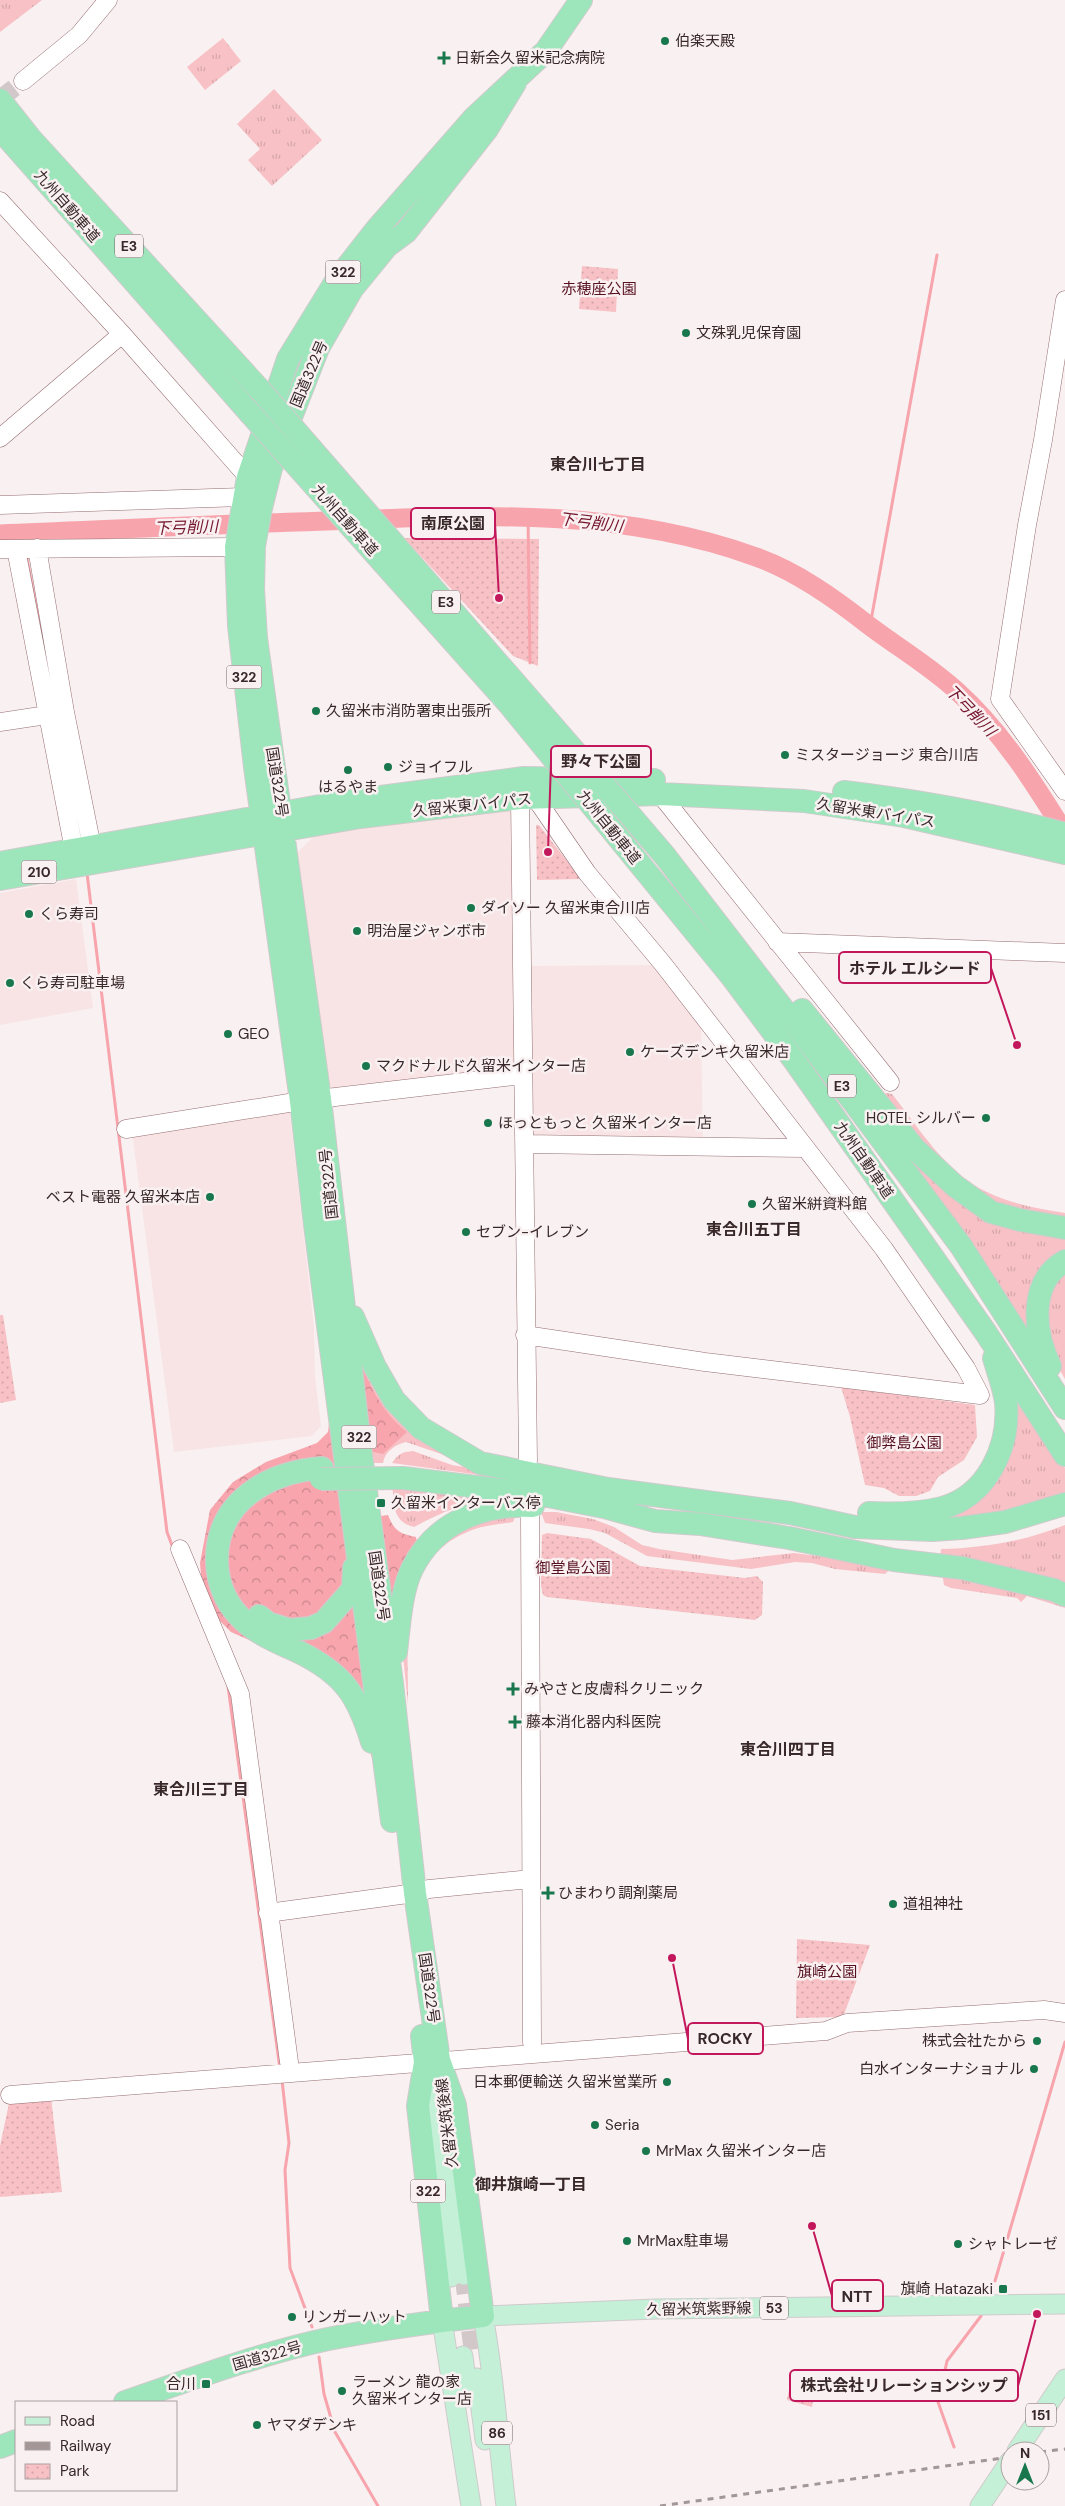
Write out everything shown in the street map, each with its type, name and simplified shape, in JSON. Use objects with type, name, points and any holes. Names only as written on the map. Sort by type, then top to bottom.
[{"type":"highway","name":"国道322号","points":[[128,2401],[211,2372],[327,2340],[442,2320],[483,2316],[455,2105],[432,2056],[409,1894],[392,1684],[361,1455],[341,1269],[311,1100],[273,823],[253,589],[243,539],[252,495],[288,359],[336,281],[376,230],[468,125],[546,51],[581,0]]},
{"type":"highway","name":"九州自動車道","points":[[0,100],[30,138],[260,390],[665,856],[814,1048],[961,1246],[1065,1406]]},
{"type":"highway","name":"九州自動車道","points":[[0,129],[509,704],[732,977],[794,1060],[986,1333],[1065,1455]]},
{"type":"highway","name":"久留米東バイパス","points":[[0,862],[84,854],[273,823],[342,802],[526,791],[744,783],[912,800],[1034,825],[1065,834]]},
{"type":"highway","name":"久留米東バイパス","points":[[526,791],[660,794],[822,804],[904,816],[1056,850]]},
{"type":"highway","name":"久留米東バイパス","points":[[0,879],[84,854]]},
{"type":"highway","points":[[665,856],[827,1038],[914,1148],[930,1164],[980,1206],[991,1212],[1020,1220],[1065,1228]]},
{"type":"highway","name":"国道322号","points":[[311,1100],[315,1225],[387,1789],[409,1894]]},
{"type":"highway","points":[[1065,1261],[1046,1280],[1038,1302],[1037,1313],[1042,1345],[1065,1406]]},
{"type":"highway","points":[[341,1269],[354,1322],[375,1367],[394,1400],[421,1428],[480,1463],[606,1498],[655,1521],[700,1524],[789,1538],[894,1560],[962,1568],[1054,1590],[1065,1595]]},
{"type":"highway","points":[[387,1789],[362,1710],[352,1692],[339,1678],[309,1658],[252,1629],[236,1614],[224,1594],[218,1577],[217,1544],[228,1514],[262,1484],[302,1469],[322,1473],[402,1473],[544,1486],[606,1498],[790,1513],[891,1514],[942,1508],[962,1499],[988,1476],[1002,1446],[1006,1426],[1006,1402],[986,1333]]},
{"type":"highway","points":[[322,1473],[287,1483],[244,1509],[228,1541],[229,1579],[238,1594],[268,1623],[288,1630],[311,1628],[324,1622],[353,1589],[355,1530]]},
{"type":"highway","points":[[392,1684],[402,1605],[411,1570],[428,1544],[452,1524],[479,1511],[509,1504],[606,1498]]},
{"type":"highway","points":[[790,1513],[855,1527],[932,1530],[1063,1513]]},
{"type":"highway","points":[[789,1538],[934,1541],[1004,1535],[1063,1513]]},
{"type":"highway","name":"国道322号","points":[[432,2056],[418,2106],[442,2320]]},
{"type":"highway","points":[[0,2447],[15,2441]]},
{"type":"main road","name":"久留米筑後線","points":[[432,2056],[458,2276]]},
{"type":"main road","name":"久留米筑紫野線","points":[[483,2316],[656,2309],[1065,2304]]},
{"type":"main road","name":"86","points":[[483,2316],[492,2359],[494,2400],[506,2506]]},
{"type":"main road","name":"86","points":[[442,2320],[472,2506]]},
{"type":"main road","name":"86","points":[[482,2506],[469,2356],[494,2506]]},
{"type":"main road","name":"151","points":[[1024,2441],[1065,2379]]},
{"type":"main road","points":[[980,2506],[1000,2476]]},
{"type":"street","points":[[23,81],[79,35],[108,0]]},
{"type":"street","points":[[0,201],[122,334],[252,495]]},
{"type":"street","points":[[1065,300],[1000,699],[1065,791]]},
{"type":"street","points":[[0,438],[122,334]]},
{"type":"street","points":[[0,505],[252,495]]},
{"type":"street","points":[[84,854],[8,549],[243,539]]},
{"type":"street","points":[[37,548],[65,712],[84,854]]},
{"type":"street","points":[[0,722],[65,712]]},
{"type":"street","points":[[526,791],[523,1075],[526,1144],[525,1335],[528,1461]]},
{"type":"street","points":[[525,1335],[705,1362],[980,1395],[966,1368],[884,1250],[663,964],[587,873],[526,791]]},
{"type":"street","points":[[660,794],[776,942],[890,1082]]},
{"type":"street","points":[[776,942],[1065,953]]},
{"type":"street","points":[[126,1129],[311,1100],[523,1075]]},
{"type":"street","points":[[526,1144],[804,1148]]},
{"type":"street","points":[[530,1513],[532,2043]]},
{"type":"street","points":[[180,1549],[240,1694],[268,1913],[282,2067]]},
{"type":"street","points":[[268,1913],[409,1894],[429,1889],[531,1879]]},
{"type":"street","points":[[11,2090],[282,2067],[826,2030],[847,2023],[1044,2010],[1065,2013]]},
{"type":"street","points":[[432,2056],[532,2043],[826,2019],[847,2023]]},
{"type":"shaded area","points":[[514,807],[517,1068],[326,1093],[298,852],[320,830]]},
{"type":"shaded area","points":[[76,879],[93,1008],[0,1025],[0,893]]},
{"type":"shaded area","points":[[661,965],[701,1021],[703,1144],[531,1140],[526,966]]},
{"type":"shaded area","points":[[289,1106],[314,1327],[315,1376],[321,1426],[312,1436],[174,1452],[132,1132]]},
{"type":"green space","points":[[0,0],[42,0],[0,32]]},
{"type":"green space","points":[[223,38],[241,61],[205,90],[187,67]]},
{"type":"green space","points":[[274,89],[322,140],[272,186],[248,160],[260,149],[237,124]]},
{"type":"green space","name":"赤穂座公園","points":[[582,266],[618,269],[616,312],[579,309]]},
{"type":"green space","points":[[404,538],[539,539],[538,666],[513,656]]},
{"type":"green space","points":[[536,825],[539,825],[581,879],[537,880]]},
{"type":"green space","points":[[886,1093],[892,1094],[946,1162],[972,1184],[996,1196],[1016,1203],[1065,1213],[1065,1223],[1025,1216],[970,1189],[908,1131],[881,1097]]},
{"type":"green space","points":[[892,1132],[937,1182],[1065,1235],[1065,1253],[1054,1259],[1036,1346]]},
{"type":"green space","points":[[1065,1269],[1065,1379],[1054,1360],[1042,1326],[1053,1280]]},
{"type":"green space","points":[[0,1315],[3,1315],[16,1400],[0,1403]]},
{"type":"green space","points":[[354,1334],[447,1456],[406,1442],[391,1449],[383,1463],[374,1463]]},
{"type":"green space","points":[[357,1353],[376,1396],[390,1415],[407,1432],[383,1454],[369,1451]]},
{"type":"green space","points":[[1010,1383],[1065,1468],[1065,1495],[1040,1504],[941,1522],[974,1500]]},
{"type":"green space","name":"御弊島公園","points":[[841,1387],[975,1405],[977,1437],[964,1460],[938,1477],[930,1491],[916,1496],[899,1496],[884,1488],[865,1485],[850,1417]]},
{"type":"green space","points":[[330,1415],[379,1779],[354,1703],[319,1671],[231,1632],[216,1617],[202,1586],[200,1563],[210,1510],[233,1482],[266,1462],[317,1443],[328,1432]]},
{"type":"green space","points":[[413,1451],[452,1465],[548,1481],[548,1484],[392,1463],[401,1454]]},
{"type":"green space","points":[[392,1484],[500,1499],[477,1502],[455,1508],[414,1527],[401,1521],[398,1516],[394,1505]]},
{"type":"green space","points":[[499,1511],[518,1511],[513,1522],[475,1529],[449,1542],[431,1559],[418,1579],[408,1627],[408,1705],[403,1655],[403,1625],[406,1604],[420,1566],[431,1550],[444,1537],[478,1517]]},
{"type":"green space","points":[[541,1512],[556,1512],[593,1519],[614,1527],[642,1545],[659,1549],[732,1560],[794,1553],[894,1566],[885,1574],[835,1569],[812,1563],[795,1562],[751,1569],[647,1556],[605,1533],[545,1523]]},
{"type":"green space","points":[[388,1515],[395,1528],[401,1533],[416,1537],[417,1543],[403,1566],[390,1602],[379,1543],[381,1516]]},
{"type":"green space","points":[[1065,1525],[1065,1590],[940,1560],[941,1549],[1004,1543],[1050,1531]]},
{"type":"green space","name":"御堂島公園","points":[[547,1533],[591,1539],[640,1566],[745,1578],[757,1576],[763,1582],[762,1615],[755,1620],[547,1597],[543,1595],[541,1586],[542,1535]]},
{"type":"green space","points":[[942,1572],[1065,1601],[1065,1608],[1027,1596],[1021,1602],[1017,1598],[951,1588],[944,1585]]},
{"type":"green space","name":"旗崎公園","points":[[797,1939],[870,1945],[843,2017],[796,2018]]},
{"type":"green space","points":[[12,2089],[50,2089],[62,2192],[0,2197],[0,2146]]},
{"type":"green space","points":[[793,2369],[817,2373],[812,2407],[787,2400]]},
{"type":"waterway","points":[[870,626],[937,255]]},
{"type":"waterway","points":[[528,516],[530,663]]},
{"type":"waterway","name":"下弓削川","points":[[0,534],[412,518],[528,517],[586,521],[643,528],[700,540],[756,557],[800,577],[936,674],[974,707],[1003,741],[1065,833]]},
{"type":"waterway","points":[[23,533],[24,543]]},
{"type":"waterway","points":[[26,554],[53,695]]},
{"type":"waterway","points":[[87,873],[167,1532],[173,1548]]},
{"type":"waterway","points":[[228,1686],[280,2069]]},
{"type":"waterway","points":[[995,2281],[1065,2042]]},
{"type":"waterway","points":[[282,2080],[289,2143],[285,2170],[290,2268],[312,2327]]},
{"type":"waterway","points":[[954,2447],[938,2402],[947,2361],[981,2316]]},
{"type":"waterway","points":[[319,2357],[324,2394],[335,2432],[378,2506]]},
{"type":"tunnel","points":[[0,99],[23,81]]},
{"type":"tunnel","points":[[464,2275],[474,2357]]},
{"type":"railway","points":[[1050,2451],[1065,2449]]},
{"type":"railway","points":[[660,2506],[1000,2458]]},
{"type":"place","name":"伯楽天殿","points":[[665,41]]},
{"type":"place","name":"日新会久留米記念病院","points":[[444,58]]},
{"type":"place","name":"文殊乳児保育園","points":[[686,333]]},
{"type":"place","name":"南原公園","points":[[499,598]]},
{"type":"place","name":"久留米市消防署東出張所","points":[[316,711]]},
{"type":"place","name":"ミスタージョージ 東合川店","points":[[785,755]]},
{"type":"place","name":"ジョイフル","points":[[388,767]]},
{"type":"place","name":"はるやま","points":[[348,770]]},
{"type":"place","name":"野々下公園","points":[[548,852]]},
{"type":"place","name":"ダイソー 久留米東合川店","points":[[471,908]]},
{"type":"place","name":"くら寿司","points":[[29,914]]},
{"type":"place","name":"明治屋ジャンボ市","points":[[357,931]]},
{"type":"place","name":"くら寿司駐車場","points":[[10,983]]},
{"type":"place","name":"GEO","points":[[228,1034]]},
{"type":"place","name":"ホテル エルシード","points":[[1017,1045]]},
{"type":"place","name":"ケーズデンキ久留米店","points":[[630,1052]]},
{"type":"place","name":"マクドナルド久留米インター店","points":[[366,1066]]},
{"type":"place","name":"HOTEL シルバー","points":[[986,1118]]},
{"type":"place","name":"ほっともっと 久留米インター店","points":[[488,1123]]},
{"type":"place","name":"ベスト電器 久留米本店","points":[[210,1197]]},
{"type":"place","name":"久留米絣資料館","points":[[752,1204]]},
{"type":"place","name":"セブン-イレブン","points":[[466,1232]]},
{"type":"place","name":"久留米インターバス停","points":[[381,1503]]},
{"type":"place","name":"みやさと皮膚科クリニック","points":[[513,1689]]},
{"type":"place","name":"藤本消化器内科医院","points":[[515,1722]]},
{"type":"place","name":"ひまわり調剤薬局","points":[[548,1893]]},
{"type":"place","name":"道祖神社","points":[[893,1904]]},
{"type":"place","name":"ROCKY","points":[[672,1958]]},
{"type":"place","name":"株式会社たから","points":[[1037,2041]]},
{"type":"place","name":"白水インターナショナル","points":[[1034,2069]]},
{"type":"place","name":"日本郵便輸送 久留米営業所","points":[[667,2082]]},
{"type":"place","name":"Seria","points":[[595,2125]]},
{"type":"place","name":"MrMax 久留米インター店","points":[[646,2151]]},
{"type":"place","name":"NTT","points":[[812,2226]]},
{"type":"place","name":"MrMax駐車場","points":[[627,2241]]},
{"type":"place","name":"シャトレーゼ","points":[[958,2244]]},
{"type":"place","name":"旗崎 Hatazaki","points":[[1003,2289]]},
{"type":"place","name":"株式会社リレーションシップ","points":[[1037,2314]]},
{"type":"place","name":"リンガーハット","points":[[292,2317]]},
{"type":"place","name":"合川","points":[[206,2384]]},
{"type":"place","name":"ラーメン 龍の家 久留米インター店","points":[[342,2391]]},
{"type":"place","name":"ヤマダデンキ","points":[[257,2425]]},
{"type":"district","name":"東合川七丁目","points":[[598,464]]},
{"type":"district","name":"東合川五丁目","points":[[754,1229]]},
{"type":"district","name":"東合川四丁目","points":[[788,1749]]},
{"type":"district","name":"東合川三丁目","points":[[201,1789]]},
{"type":"district","name":"御井旗崎一丁目","points":[[531,2184]]}]
